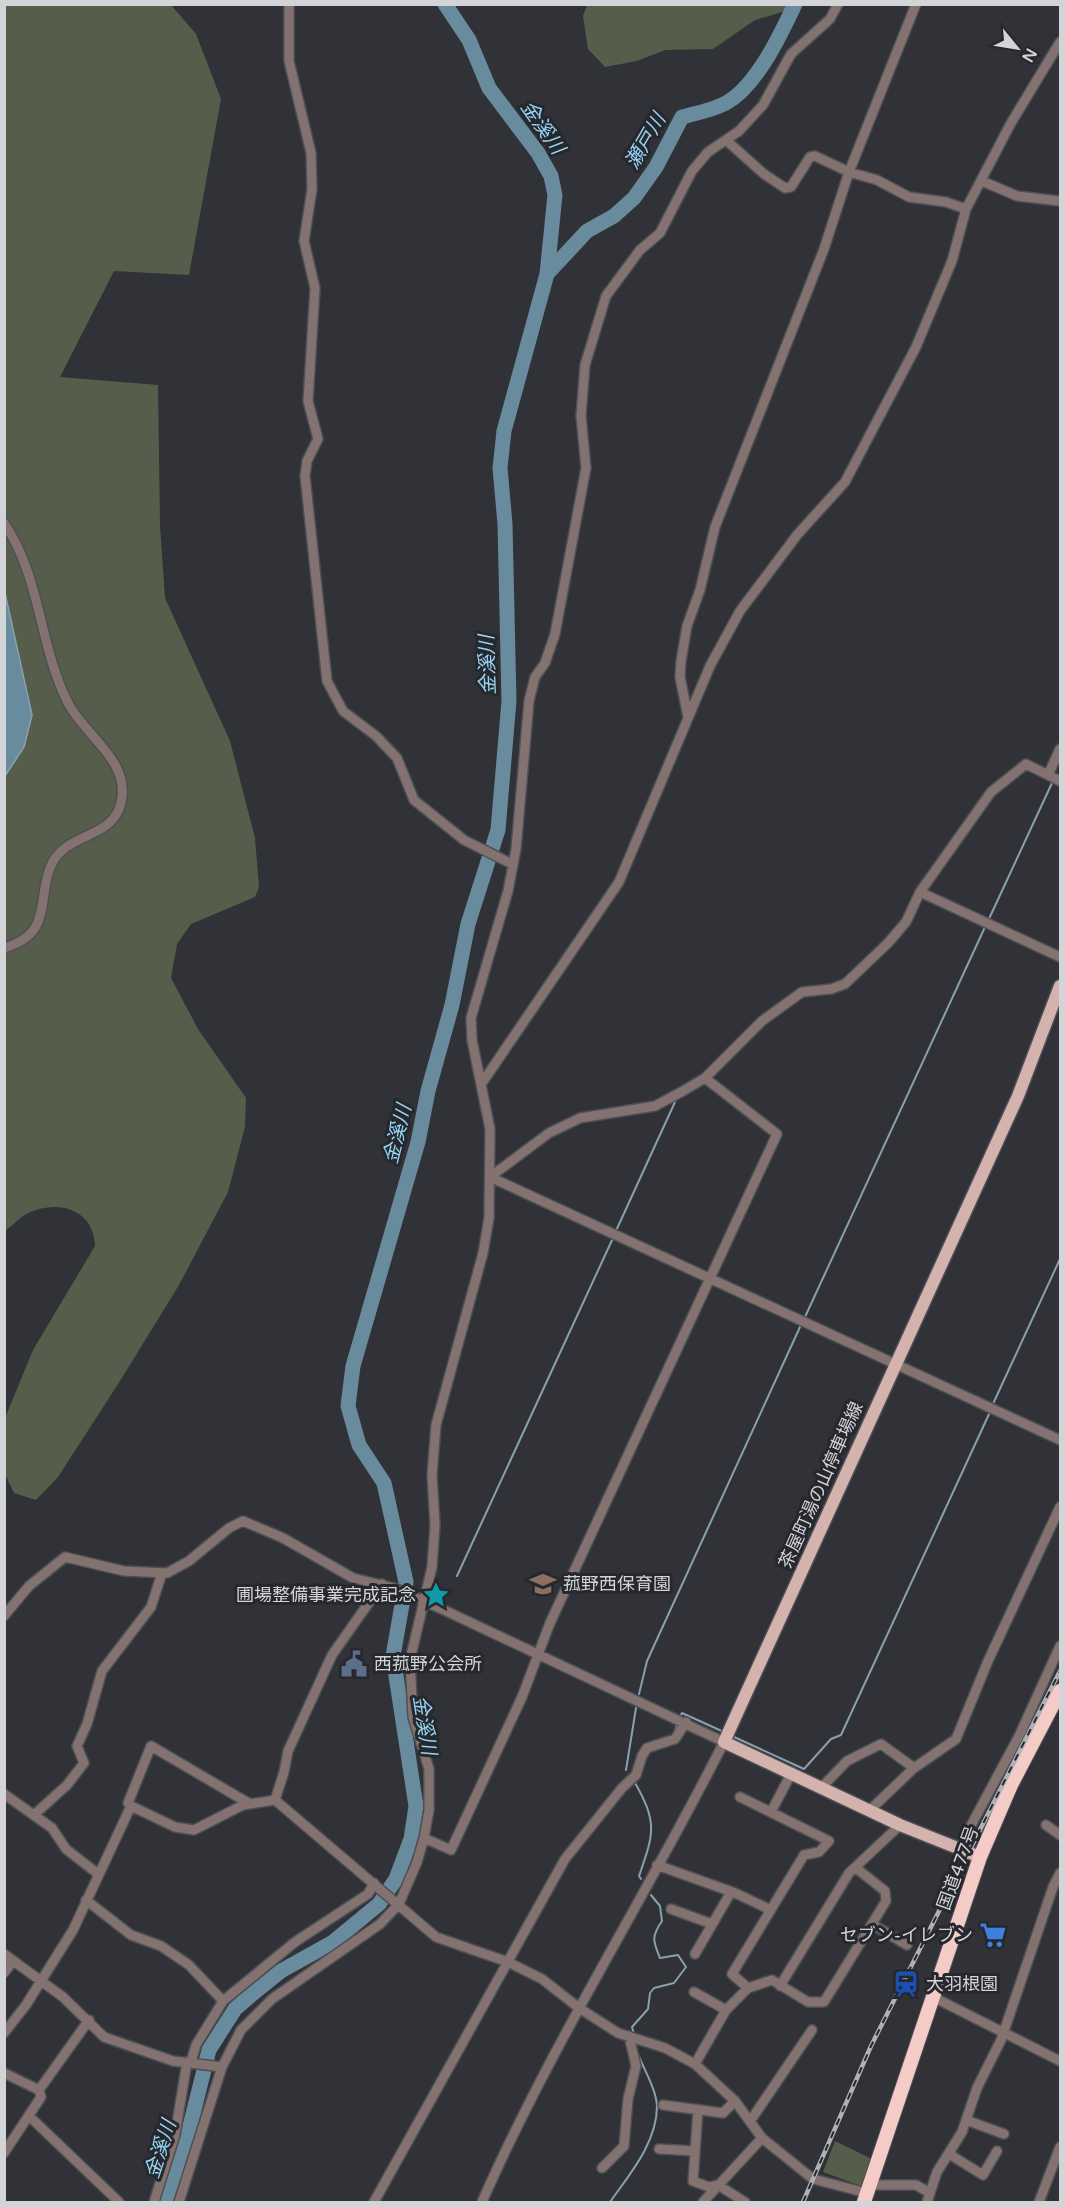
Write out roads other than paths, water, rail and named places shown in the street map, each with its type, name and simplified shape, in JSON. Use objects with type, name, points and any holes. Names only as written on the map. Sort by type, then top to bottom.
[{"type":"highway","name":"国道477号","points":[[867,2193],[980,1857],[1011,1785],[1060,1691]]},
{"type":"main road","name":"茶屋町湯の山停車場線","points":[[727,1736],[1018,1096],[1060,986]]},
{"type":"main road","points":[[727,1736],[792,1772],[900,1825],[980,1857]]},
{"type":"street","points":[[290,4],[289,61],[311,153],[312,189],[304,241],[315,288],[308,401],[318,439],[307,461],[305,476],[327,681],[343,711],[376,736],[397,758],[414,800],[464,840],[510,863]]},
{"type":"street","points":[[179,2202],[219,2067],[241,2030],[251,2017],[297,1981],[380,1924],[397,1902],[424,1838],[429,1810],[429,1769],[413,1717],[410,1660],[420,1601],[432,1567],[435,1534],[434,1438],[483,1253],[489,1218],[490,1129],[472,1040],[471,1018],[508,891],[529,701],[535,677],[545,663],[555,634],[577,504],[586,468],[581,416],[588,350],[602,305],[612,284],[640,250],[660,233],[692,171],[708,152],[739,131],[767,100],[791,54],[824,25],[838,4]]},
{"type":"street","points":[[687,717],[680,677],[681,661],[687,626],[700,590],[713,536],[824,249],[849,172],[916,4]]},
{"type":"street","points":[[482,1083],[619,882],[717,649],[740,611],[797,535],[845,482],[916,347],[952,261],[966,209],[1011,123],[1060,42]]},
{"type":"street","points":[[726,140],[785,188],[791,187],[812,156],[849,172],[877,180],[909,197],[946,202],[966,209]]},
{"type":"street","points":[[982,181],[1017,196],[1060,201]]},
{"type":"street","points":[[4,524],[15,540],[33,586],[63,693],[83,728],[113,760],[122,778],[123,792],[117,813],[104,828],[67,844],[60,852],[50,868],[40,921],[28,936],[4,948]]},
{"type":"street","points":[[1048,775],[1060,749]]},
{"type":"street","points":[[490,1177],[549,1133],[580,1118],[655,1106],[705,1078],[762,1020],[802,992],[845,984],[900,929],[920,892],[991,792],[1026,765],[1060,781]]},
{"type":"street","points":[[920,892],[1060,957]]},
{"type":"street","points":[[424,1838],[451,1851],[540,1656],[550,1623],[777,1134],[705,1078]]},
{"type":"street","points":[[490,1177],[1060,1440]]},
{"type":"street","points":[[870,1810],[914,1768],[956,1739],[988,1661],[1060,1507]]},
{"type":"street","points":[[4,1616],[29,1586],[68,1556],[124,1571],[162,1573],[189,1561],[229,1528],[243,1521],[283,1538],[353,1578],[384,1584],[685,1722],[727,1736],[552,2056],[486,2200]]},
{"type":"street","points":[[35,1814],[67,1785],[84,1763],[77,1746],[87,1724],[102,1671],[151,1608],[162,1573]]},
{"type":"street","points":[[275,1800],[288,1751],[332,1655],[384,1584]]},
{"type":"street","points":[[959,1848],[1020,1734],[1060,1646]]},
{"type":"street","points":[[374,2202],[565,1859],[636,1775],[647,1748],[675,1739],[685,1722]]},
{"type":"street","points":[[822,1786],[847,1761],[881,1744],[914,1768]]},
{"type":"street","points":[[250,1804],[151,1746],[128,1803],[175,1827],[194,1830],[250,1804],[275,1800],[436,1937],[508,1962],[542,1979],[579,2008],[633,2038],[664,2048],[694,2064],[735,2101],[762,2138],[813,2179],[867,2193],[916,2185],[930,2199]]},
{"type":"street","points":[[771,1812],[792,1772]]},
{"type":"street","points":[[4,1794],[35,1814],[57,1832],[66,1849],[77,1860],[98,1874]]},
{"type":"street","points":[[740,1797],[829,1841],[819,1852],[804,1855],[732,1974],[748,1988]]},
{"type":"street","points":[[4,2033],[26,2005],[73,1930],[131,1806]]},
{"type":"street","points":[[780,1986],[849,1874],[900,1825]]},
{"type":"street","points":[[1046,1825],[1060,1835]]},
{"type":"street","points":[[657,1865],[770,1909]]},
{"type":"street","points":[[694,2064],[726,2010],[748,1988],[772,1980],[808,2002],[824,2002],[886,1901],[885,1892],[856,1868]]},
{"type":"street","points":[[930,2199],[937,2172],[962,2132],[1060,1873]]},
{"type":"street","points":[[154,2202],[175,2135],[196,2045],[223,2001],[295,1942],[368,1894],[376,1884]]},
{"type":"street","points":[[695,1954],[731,1892]]},
{"type":"street","points":[[86,1900],[131,1935],[161,1946],[189,1965],[223,2001]]},
{"type":"street","points":[[671,1909],[712,1924]]},
{"type":"street","points":[[872,1924],[907,1945]]},
{"type":"street","points":[[4,1954],[89,2020],[104,2037],[155,2056],[219,2067]]},
{"type":"street","points":[[4,1973],[13,1961]]},
{"type":"street","points":[[694,1992],[726,2010]]},
{"type":"street","points":[[933,1997],[1060,2061]]},
{"type":"street","points":[[39,2090],[89,2020]]},
{"type":"street","points":[[751,2120],[812,2030]]},
{"type":"street","points":[[602,2168],[624,2146],[628,2099],[636,2066],[633,2038]]},
{"type":"street","points":[[4,2073],[39,2090],[41,2097],[4,2153]]},
{"type":"street","points":[[663,2105],[723,2114],[735,2101]]},
{"type":"street","points":[[698,2110],[693,2181],[709,2187],[718,2186],[745,2202]]},
{"type":"street","points":[[29,2116],[119,2202]]},
{"type":"street","points":[[966,2120],[1004,2134]]},
{"type":"street","points":[[703,2202],[762,2138]]},
{"type":"street","points":[[1039,2202],[1060,2147]]},
{"type":"street","points":[[659,2149],[695,2151]]},
{"type":"street","points":[[949,2154],[983,2175],[997,2151]]},
{"type":"water","points":[[5,593],[32,715],[24,747],[5,776]]},
{"type":"waterway","name":"金溪川","points":[[165,2202],[187,2138],[209,2050],[235,2009],[250,1996],[281,1971],[333,1942],[379,1904],[396,1879],[411,1839],[416,1806],[393,1656],[406,1582],[384,1483],[359,1445],[348,1406],[353,1366],[418,1142],[428,1091],[452,1005],[468,924],[498,830],[509,701],[505,524],[500,468],[504,431],[547,274],[555,195],[551,176],[538,153],[489,88],[469,40],[445,4]]},
{"type":"waterway","name":"瀬戸川","points":[[547,274],[587,231],[614,216],[634,198],[656,167],[682,117],[726,103],[747,85],[766,59],[795,4]]},
{"type":"waterway","points":[[988,921],[1052,783]]},
{"type":"waterway","points":[[805,1317],[985,927]]},
{"type":"waterway","points":[[615,1233],[675,1102]]},
{"type":"waterway","points":[[457,1576],[613,1238]]},
{"type":"waterway","points":[[992,1406],[1060,1259]]},
{"type":"waterway","points":[[639,1694],[647,1661],[800,1327]]},
{"type":"waterway","points":[[732,1736],[804,1769],[831,1739],[841,1735],[990,1412]]},
{"type":"waterway","points":[[626,1770],[636,1708]]},
{"type":"waterway","points":[[680,1717],[682,1713],[724,1732]]},
{"type":"waterway","points":[[646,1745],[673,1735],[678,1722]]},
{"type":"waterway","points":[[632,1774],[638,1754]]},
{"type":"waterway","points":[[634,1781],[647,1808],[651,1828],[648,1849],[639,1876],[641,1879]]},
{"type":"waterway","points":[[634,2034],[632,2027],[648,2009],[650,1993],[654,1988],[674,1983],[686,1967],[678,1955],[660,1958],[654,1939],[662,1921],[660,1906],[651,1895]]},
{"type":"waterway","points":[[610,2202],[641,2158],[656,2120],[657,2106],[654,2092],[636,2049]]},
{"type":"railway","points":[[803,2202],[871,2046],[1060,1671]]},
{"type":"place","name":"菰野西保育園","points":[[543,1584]]},
{"type":"place","name":"圃場整備事業完成記念","points":[[436,1595]]},
{"type":"place","name":"西菰野公会所","points":[[354,1664]]},
{"type":"place","name":"セブン-イレブン","points":[[993,1935]]},
{"type":"place","name":"大羽根園","points":[[906,1984]]}]
